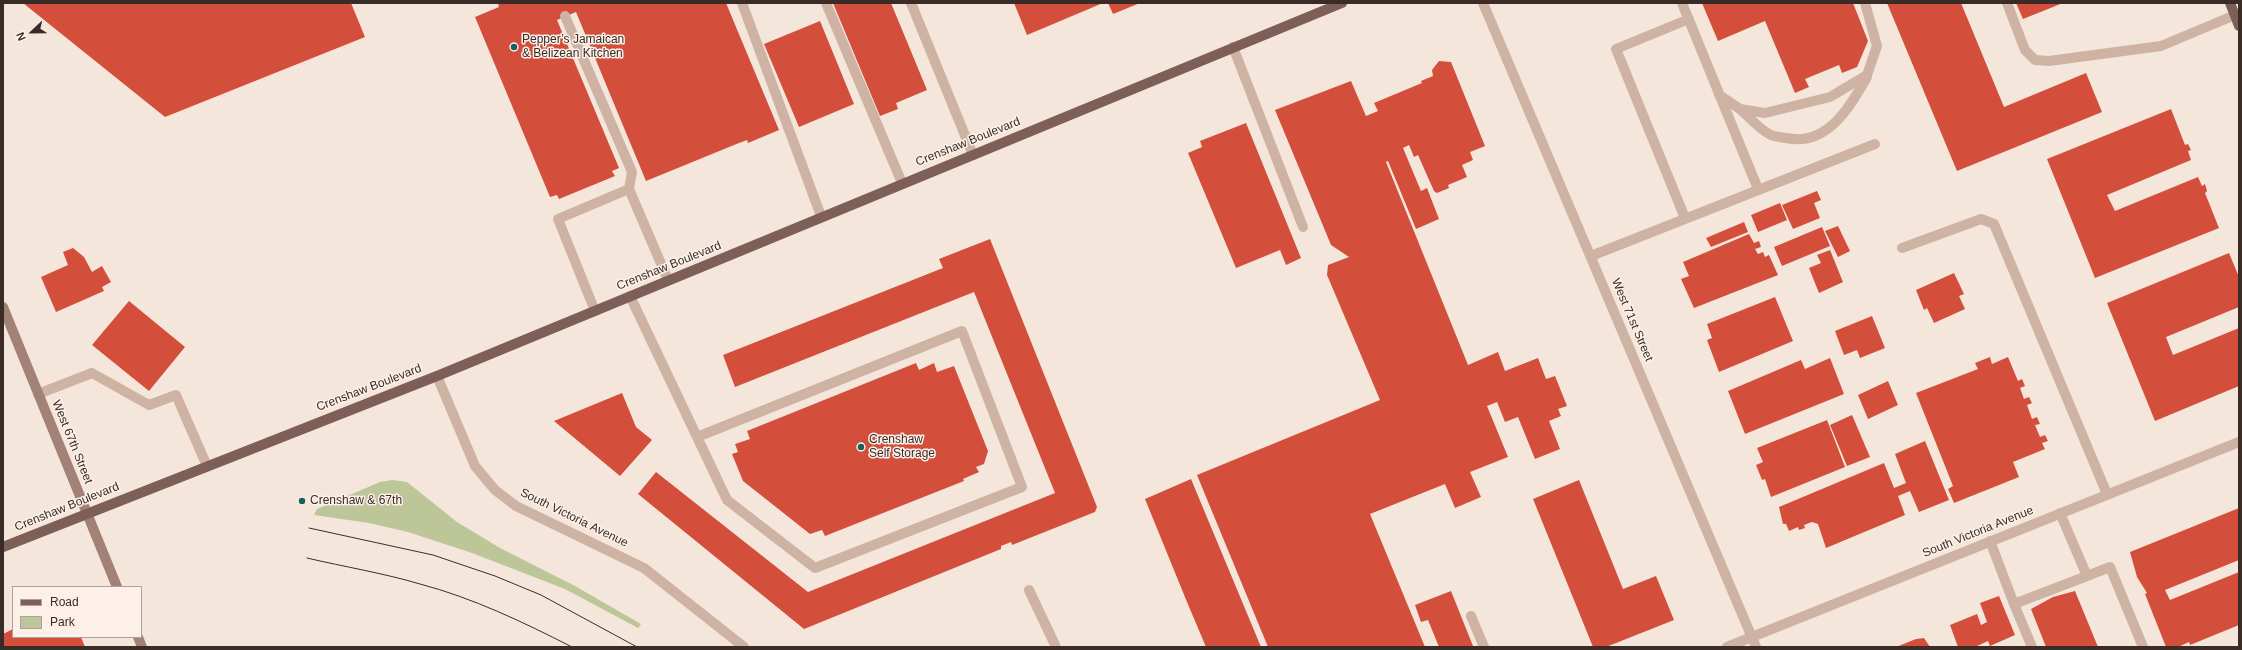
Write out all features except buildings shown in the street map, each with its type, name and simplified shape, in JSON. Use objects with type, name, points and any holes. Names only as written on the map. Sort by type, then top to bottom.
[{"type":"main road","name":"Crenshaw Boulevard","points":[[3,547],[437,376],[821,216],[1342,3]]},
{"type":"main road","points":[[2230,3],[2239,26]]},
{"type":"street","points":[[742,3],[821,216]]},
{"type":"street","points":[[826,3],[902,183]]},
{"type":"street","points":[[911,3],[973,155]]},
{"type":"street","name":"West 71st Street","points":[[1483,3],[1756,647]]},
{"type":"street","points":[[1682,3],[1758,189]]},
{"type":"street","points":[[1719,95],[1740,109],[1770,135],[1792,140],[1810,138],[1827,130],[1841,117],[1868,76],[1877,46],[1865,3]]},
{"type":"street","points":[[2007,3],[2025,50],[2035,60],[2049,61],[2161,46],[2235,15]]},
{"type":"street","points":[[565,16],[632,172],[629,189],[668,280]]},
{"type":"street","points":[[1685,218],[1616,49],[1689,19]]},
{"type":"street","points":[[1233,47],[1303,227]]},
{"type":"street","points":[[1740,109],[1765,113],[1830,97],[1868,76]]},
{"type":"street","points":[[1591,256],[1875,144]]},
{"type":"street","points":[[595,310],[558,219],[629,189]]},
{"type":"street","points":[[1902,248],[1981,219],[1994,224],[2107,494]]},
{"type":"street","points":[[630,296],[697,437],[727,500],[815,568],[1022,487],[962,331],[697,437]]},
{"type":"street","name":"West 67th Street","points":[[3,307],[6,324],[38,394],[117,586]]},
{"type":"street","points":[[38,394],[92,373],[149,405],[176,395],[207,466]]},
{"type":"street","name":"South Victoria Avenue","points":[[437,376],[475,466],[495,490],[516,506],[644,568],[744,647]]},
{"type":"street","name":"South Victoria Avenue","points":[[1727,647],[2239,442]]},
{"type":"street","points":[[2060,513],[2087,576]]},
{"type":"street","points":[[1990,541],[2032,647]]},
{"type":"street","points":[[2014,604],[2110,567],[2143,647]]},
{"type":"street","points":[[1029,590],[1056,647]]},
{"type":"street","points":[[1471,616],[1484,647]]},
{"type":"green space","points":[[392,480],[407,482],[457,522],[500,548],[575,586],[641,624],[638,628],[565,589],[472,553],[408,532],[369,523],[314,515],[317,509],[380,482]]},
{"type":"tram line","points":[[309,528],[433,555],[495,576],[541,595],[637,647]]},
{"type":"tram line","points":[[307,558],[406,580],[459,596],[516,620],[572,647]]},
{"type":"place","name":"Pepper’s Jamaican & Belizean Kitchen","points":[[514,47]]},
{"type":"place","name":"Crenshaw Self Storage","points":[[861,447]]},
{"type":"place","name":"Crenshaw & 67th","points":[[302,501]]}]
